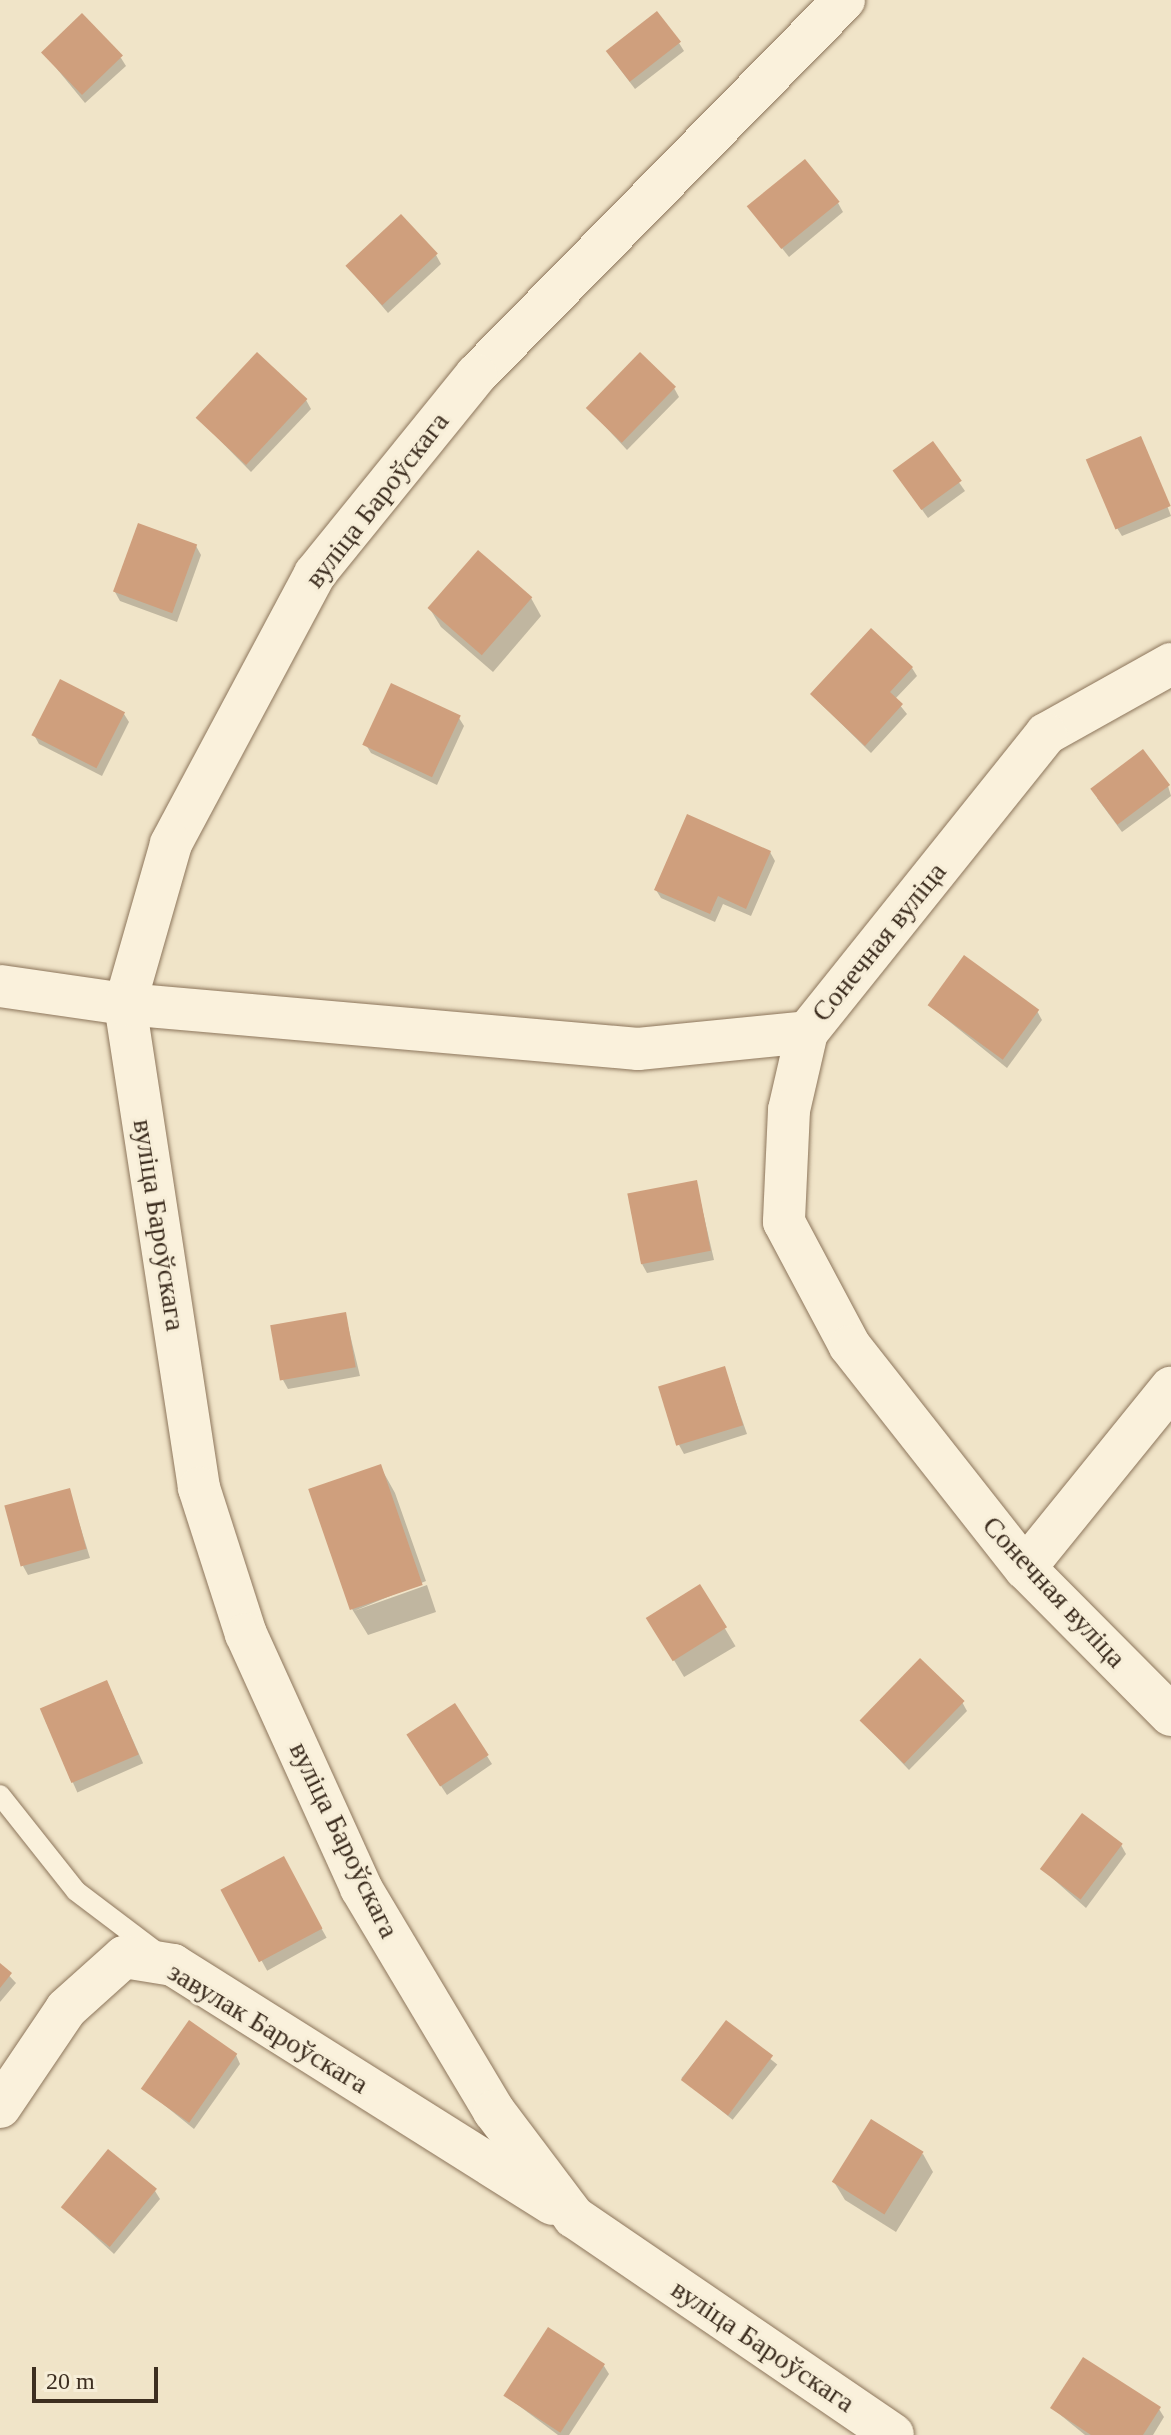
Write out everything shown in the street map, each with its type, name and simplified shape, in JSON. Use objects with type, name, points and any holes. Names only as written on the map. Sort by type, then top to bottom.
[{"type":"street","name":"вуліца Бароўскага","points":[[844,0],[476,375],[315,574],[171,844],[125,1004],[199,1488],[246,1634],[361,1888],[494,2111],[574,2217],[893,2435]]},
{"type":"street","name":"Сонечная вуліца","points":[[1171,664],[1046,734],[807,1032],[789,1110],[784,1222],[850,1346],[1025,1568],[1171,1715]]},
{"type":"street","points":[[0,986],[125,1004],[638,1049],[807,1032]]},
{"type":"street","points":[[1025,1568],[1171,1388]]},
{"type":"street","name":"завулак Бароўскага","points":[[0,2107],[66,2009],[124,1957],[173,1965],[574,2217]]},
{"type":"lane","points":[[0,1795],[76,1891],[173,1965]]},
{"type":"building","points":[[657,11],[681,42],[630,82],[606,51]]},
{"type":"building","points":[[82,13],[123,55],[82,95],[41,53]]},
{"type":"building","points":[[805,159],[840,202],[781,249],[747,206]]},
{"type":"building","points":[[401,214],[438,253],[382,305],[345,266]]},
{"type":"building","points":[[257,352],[307,399],[246,465],[196,418]]},
{"type":"building","points":[[640,352],[676,387],[622,443],[586,408]]},
{"type":"building","points":[[1141,436],[1171,506],[1115,529],[1086,459]]},
{"type":"building","points":[[933,441],[962,481],[921,510],[893,470]]},
{"type":"building","points":[[138,523],[197,545],[172,613],[113,592]]},
{"type":"building","points":[[478,550],[532,597],[482,655],[427,608]]},
{"type":"building","points":[[871,628],[913,667],[890,692],[903,704],[865,746],[810,694]]},
{"type":"building","points":[[60,679],[125,712],[96,768],[31,735]]},
{"type":"building","points":[[391,683],[461,716],[432,777],[362,745]]},
{"type":"building","points":[[1143,749],[1170,785],[1117,825],[1090,789]]},
{"type":"building","points":[[687,814],[771,851],[746,909],[718,896],[710,914],[654,890]]},
{"type":"building","points":[[964,955],[1039,1010],[1003,1060],[928,1005]]},
{"type":"building","points":[[697,1180],[711,1251],[641,1264],[627,1194]]},
{"type":"building","points":[[346,1312],[356,1367],[280,1381],[270,1325]]},
{"type":"building","points":[[725,1366],[743,1425],[676,1446],[658,1386]]},
{"type":"building","points":[[381,1464],[423,1585],[350,1610],[308,1489]]},
{"type":"building","points":[[70,1488],[86,1549],[21,1566],[4,1506]]},
{"type":"building","points":[[700,1584],[727,1627],[673,1661],[646,1618]]},
{"type":"building","points":[[920,1658],[965,1701],[904,1764],[860,1721]]},
{"type":"building","points":[[107,1680],[139,1755],[71,1783],[40,1709]]},
{"type":"building","points":[[455,1703],[489,1755],[440,1787],[406,1735]]},
{"type":"building","points":[[1082,1813],[1123,1844],[1081,1900],[1040,1869]]},
{"type":"building","points":[[284,1856],[322,1928],[259,1962],[220,1890]]},
{"type":"building","points":[[0,1963],[12,1973],[0,1988]]},
{"type":"building","points":[[189,2020],[237,2054],[189,2123],[141,2089]]},
{"type":"building","points":[[726,2020],[773,2056],[728,2115],[681,2080]]},
{"type":"building","points":[[871,2119],[924,2152],[884,2215],[832,2182]]},
{"type":"building","points":[[108,2149],[157,2189],[110,2247],[61,2207]]},
{"type":"building","points":[[548,2327],[605,2364],[560,2433],[503,2396]]},
{"type":"building","points":[[1083,2357],[1161,2407],[1143,2435],[1091,2435],[1050,2408]]}]
